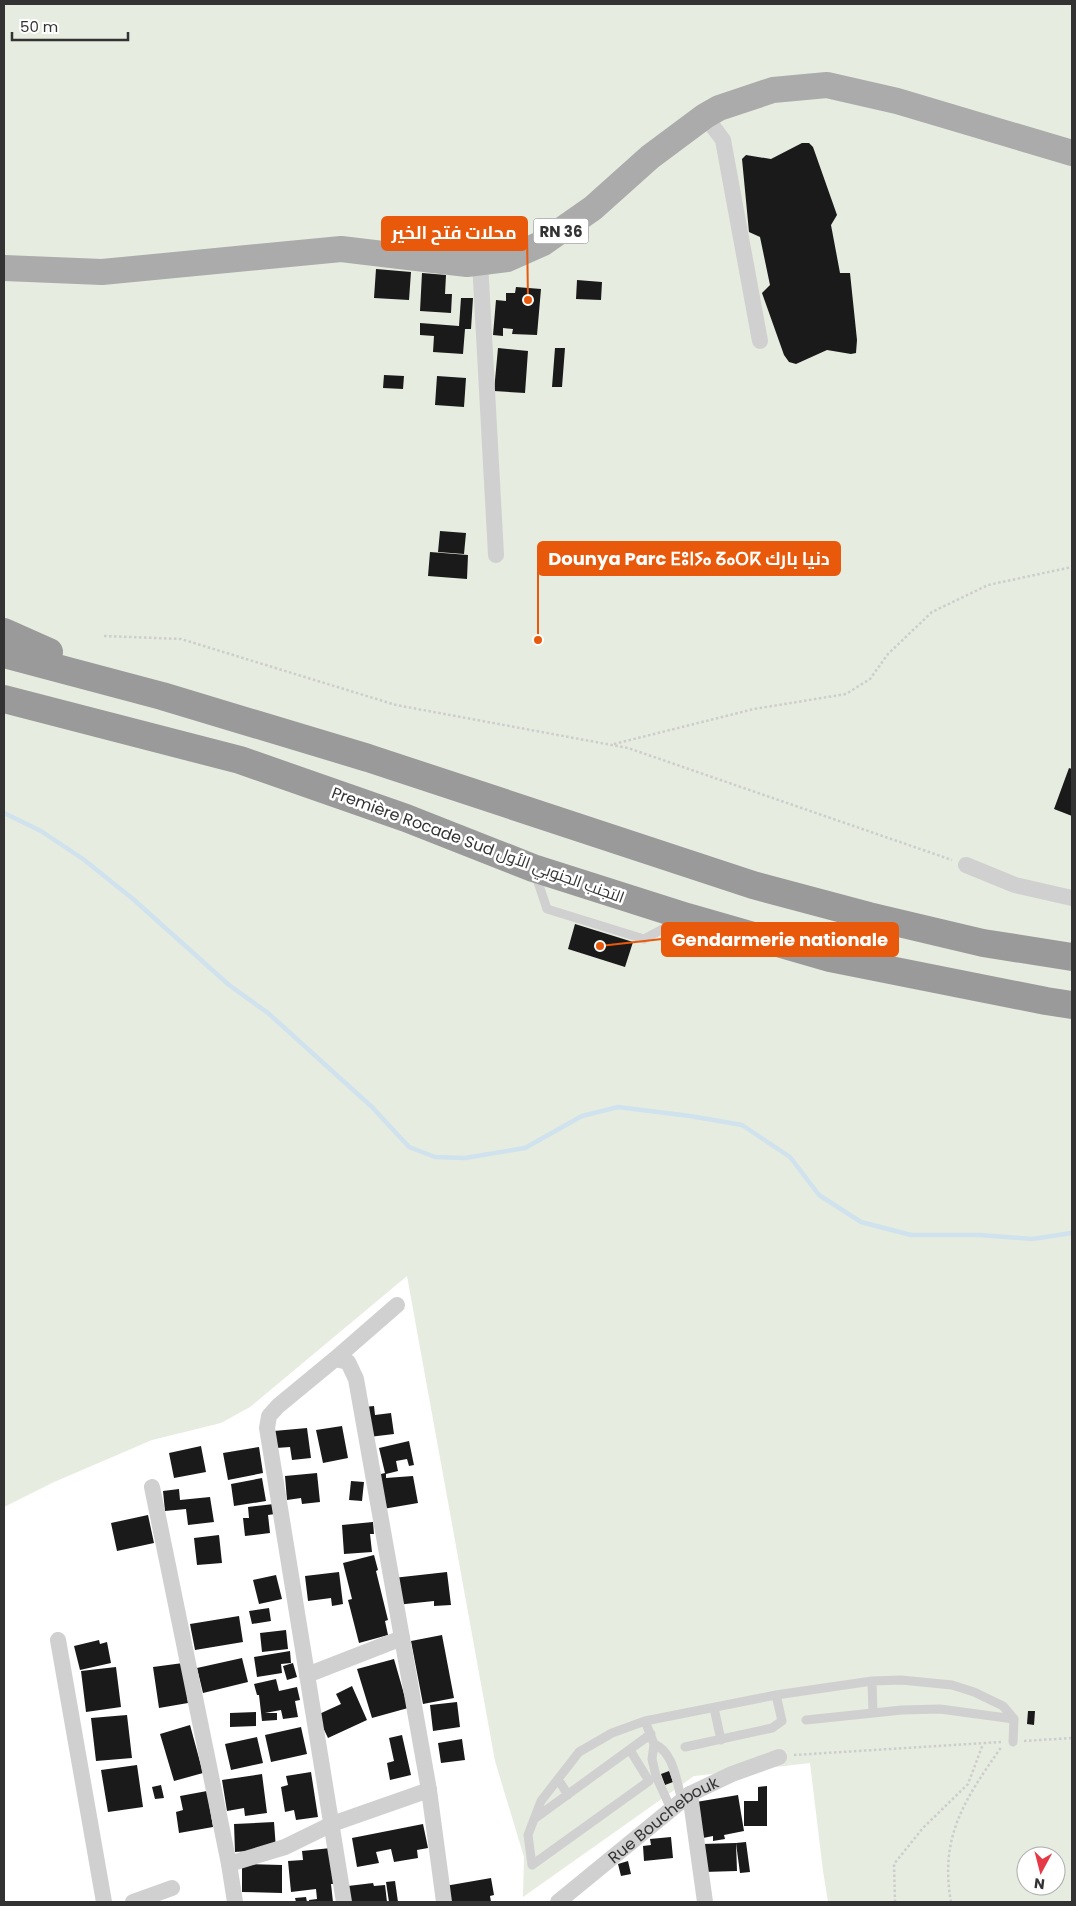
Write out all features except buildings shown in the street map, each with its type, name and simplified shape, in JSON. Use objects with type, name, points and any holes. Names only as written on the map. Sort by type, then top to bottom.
[{"type":"highway","points":[[4,632],[41,649],[162,696]]},
{"type":"highway","points":[[4,654],[162,696],[368,758],[753,885],[869,916],[983,943],[1072,957]]},
{"type":"highway","name":"Première Rocade Sud التجنب الجنوبي الأول","points":[[4,699],[240,760],[406,818],[533,868],[687,917],[830,958],[1046,1002],[1072,1004]]},
{"type":"main road","name":"RN 36","points":[[4,268],[102,272],[341,249],[458,263],[507,259],[543,243],[593,208],[650,157],[704,116],[719,108],[773,90],[826,85],[898,102],[1072,153]]},
{"type":"street","points":[[704,116],[723,140],[760,341]]},
{"type":"street","points":[[480,262],[496,556]]},
{"type":"street","points":[[966,865],[1015,885],[1072,898]]},
{"type":"street","points":[[344,1902],[267,1428],[269,1416],[278,1406],[397,1305]]},
{"type":"street","points":[[335,1359],[348,1362],[356,1379],[429,1790],[444,1902]]},
{"type":"street","points":[[152,1487],[230,1864],[235,1902]]},
{"type":"street","points":[[307,1675],[402,1638]]},
{"type":"street","points":[[58,1640],[104,1902]]},
{"type":"street","name":"Rue Bouchebouk","points":[[558,1902],[681,1801],[732,1774],[779,1757]]},
{"type":"street","points":[[230,1864],[285,1847],[332,1824],[429,1790]]},
{"type":"street","points":[[681,1801],[705,1902]]},
{"type":"street","points":[[133,1902],[172,1888]]},
{"type":"lane","points":[[630,1750],[649,1781],[532,1865],[528,1835],[541,1800],[579,1752],[612,1733],[645,1721],[776,1695],[872,1681],[901,1680],[952,1685],[974,1692],[1002,1706],[1014,1719],[1013,1742]]},
{"type":"lane","points":[[872,1681],[873,1713]]},
{"type":"lane","points":[[685,1747],[772,1728],[782,1721],[776,1695]]},
{"type":"lane","points":[[714,1708],[721,1740]]},
{"type":"lane","points":[[806,1720],[940,1709],[1014,1719]]},
{"type":"lane","points":[[645,1721],[654,1744],[652,1760],[656,1776],[681,1801]]},
{"type":"lane","points":[[534,1819],[651,1734]]},
{"type":"lane","points":[[654,1744],[668,1754],[681,1801]]},
{"type":"lane","points":[[558,1779],[568,1795]]},
{"type":"path","points":[[612,745],[754,709],[846,694],[870,679],[888,654],[932,612],[988,585],[1072,567]]},
{"type":"path","points":[[104,636],[181,639],[396,705],[628,748],[966,865]]},
{"type":"path","points":[[1013,1742],[1072,1738]]},
{"type":"path","points":[[779,1757],[1004,1742],[965,1802],[954,1828],[948,1861],[948,1888],[951,1902]]},
{"type":"path","points":[[895,1902],[894,1864],[923,1828],[968,1784],[983,1744]]},
{"type":"shaded area","points":[[4,4],[1072,4],[1072,1902],[828,1902],[810,1763],[694,1776],[523,1897],[524,1857],[495,1761],[407,1276],[250,1407],[221,1423],[152,1440],[54,1482],[4,1507]]},
{"type":"waterway","points":[[4,813],[41,831],[83,859],[133,899],[229,985],[268,1013],[372,1107],[409,1147],[435,1157],[465,1158],[525,1148],[582,1116],[618,1107],[690,1116],[742,1125],[790,1157],[819,1195],[861,1222],[911,1235],[981,1235],[1032,1239],[1072,1233]]},
{"type":"place","name":"محلات فتح الخير","points":[[528,300]]},
{"type":"place","name":"Dounya Parc ⴹⵓⵏⵢⴰ ⵒⴰⵔⴽ دنيا بارك","points":[[538,640]]},
{"type":"place","name":"Gendarmerie nationale","points":[[600,946]]}]
